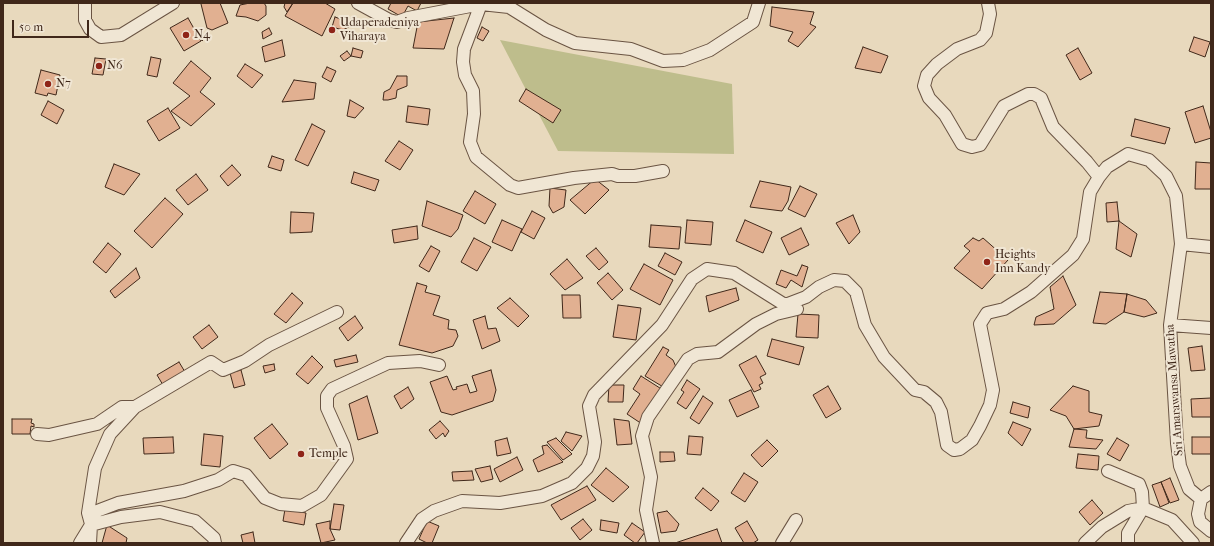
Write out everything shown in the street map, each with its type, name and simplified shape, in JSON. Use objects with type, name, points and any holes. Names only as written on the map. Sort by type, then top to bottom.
[{"type":"street","points":[[85,3],[84,20],[90,29],[101,37],[121,35],[173,3]]},
{"type":"street","points":[[358,3],[389,20],[397,22],[408,18],[481,4],[509,7],[546,30],[575,43],[630,49],[663,61],[683,60],[710,50],[753,22],[759,3]]},
{"type":"street","points":[[988,3],[990,14],[986,32],[980,40],[957,49],[936,64],[927,75],[924,86],[929,98],[945,115],[962,144],[972,147],[980,145],[1004,106],[1028,94],[1034,94],[1041,98],[1053,127],[1087,162],[1099,177]]},
{"type":"street","points":[[481,4],[464,49],[463,62],[465,75],[473,92],[474,114],[470,142],[476,158],[510,185],[518,188],[574,178],[612,174],[618,176],[635,176],[663,171]]},
{"type":"street","name":"Sri Amarawansa Mawatha","points":[[406,543],[422,519],[434,511],[462,502],[500,503],[542,496],[572,483],[587,468],[593,456],[595,442],[589,406],[594,395],[662,325],[692,279],[707,269],[734,273],[785,305],[806,297],[819,287],[834,280],[845,280],[856,292],[865,325],[884,358],[915,390],[924,392],[936,402],[941,412],[947,445],[954,450],[960,449],[972,440],[980,426],[990,405],[993,390],[980,324],[987,312],[1004,309],[1031,292],[1074,255],[1083,238],[1090,192],[1107,167],[1128,154],[1149,160],[1166,176],[1176,196],[1181,244],[1170,325],[1177,443],[1180,466],[1189,488],[1201,499]]},
{"type":"street","points":[[1181,244],[1211,247]]},
{"type":"street","points":[[653,543],[646,510],[651,477],[642,436],[648,416],[688,359],[697,354],[718,352],[756,324],[776,314],[796,310],[804,304],[806,297]]},
{"type":"street","points":[[91,525],[88,513],[95,468],[110,434],[135,407],[212,362],[223,370],[245,361],[269,345],[337,312]]},
{"type":"street","points":[[1170,325],[1211,328]]},
{"type":"street","points":[[90,543],[91,525],[93,516],[97,511],[118,504],[184,491],[218,480],[233,471],[246,475],[265,498],[280,504],[302,506],[321,496],[347,459],[344,446],[327,408],[327,396],[332,389],[388,363],[420,361],[439,365]]},
{"type":"street","points":[[37,434],[49,435],[97,424],[122,407],[135,407]]},
{"type":"street","points":[[1108,471],[1139,484],[1142,492],[1143,508],[1128,533],[1128,543]]},
{"type":"street","points":[[1211,492],[1201,499],[1198,514],[1200,522],[1211,531]]},
{"type":"street","points":[[1085,543],[1102,527],[1128,511],[1143,508],[1172,520],[1194,543]]},
{"type":"street","points":[[80,543],[91,525],[121,516],[160,512],[195,521],[214,538],[215,543]]},
{"type":"street","points":[[782,543],[796,520]]},
{"type":"shaded area","points":[[500,40],[732,84],[734,154],[558,151]]},
{"type":"building","points":[[202,3],[220,3],[228,23],[212,30],[207,28]]},
{"type":"building","points":[[264,3],[266,6],[266,15],[258,21],[246,17],[236,16],[240,5]]},
{"type":"building","points":[[285,3],[293,3],[287,12],[284,7]]},
{"type":"building","points":[[293,3],[325,3],[335,9],[322,36],[285,16]]},
{"type":"building","points":[[391,3],[421,3],[417,11],[408,6],[402,17],[388,9]]},
{"type":"building","points":[[772,7],[814,12],[810,24],[816,27],[798,47],[788,41],[793,32],[770,26]]},
{"type":"building","points":[[335,17],[354,24],[343,30],[332,27]]},
{"type":"building","name":"N4","points":[[188,18],[201,41],[184,51],[170,28]]},
{"type":"building","points":[[454,18],[444,49],[413,48],[418,22]]},
{"type":"building","points":[[482,27],[489,31],[483,41],[477,38]]},
{"type":"building","points":[[269,28],[272,34],[263,39],[262,32]]},
{"type":"building","points":[[199,30],[204,39],[202,41],[197,31]]},
{"type":"building","points":[[1194,37],[1210,42],[1205,57],[1189,51]]},
{"type":"building","points":[[282,40],[285,56],[265,62],[262,47]]},
{"type":"building","points":[[863,47],[888,56],[881,73],[855,68]]},
{"type":"building","points":[[353,48],[363,51],[361,58],[351,56]]},
{"type":"building","points":[[1078,48],[1092,73],[1080,80],[1066,55]]},
{"type":"building","points":[[347,51],[351,56],[344,61],[340,56]]},
{"type":"building","points":[[151,57],[161,59],[157,77],[147,75]]},
{"type":"building","name":"N6","points":[[95,58],[106,59],[103,75],[92,74]]},
{"type":"building","points":[[191,61],[211,78],[200,92],[215,104],[191,126],[171,111],[190,96],[173,83]]},
{"type":"building","points":[[245,64],[263,75],[252,88],[237,76]]},
{"type":"building","points":[[327,67],[336,71],[331,82],[322,77]]},
{"type":"building","name":"N7","points":[[41,70],[60,75],[56,95],[48,93],[47,96],[35,93]]},
{"type":"building","points":[[397,76],[407,76],[407,86],[397,90],[396,98],[383,100],[384,92],[390,89]]},
{"type":"building","points":[[294,80],[316,83],[314,99],[282,102]]},
{"type":"building","points":[[526,89],[561,110],[553,123],[519,101]]},
{"type":"building","points":[[350,100],[364,108],[355,118],[347,116]]},
{"type":"building","points":[[48,101],[64,110],[57,124],[41,115]]},
{"type":"building","points":[[408,106],[430,109],[428,125],[406,122]]},
{"type":"building","points":[[1203,106],[1211,132],[1211,138],[1195,143],[1185,112]]},
{"type":"building","points":[[168,108],[180,128],[159,141],[147,121]]},
{"type":"building","points":[[1135,119],[1170,128],[1165,144],[1131,136]]},
{"type":"building","points":[[312,124],[325,131],[308,166],[295,160]]},
{"type":"building","points":[[399,141],[413,150],[400,170],[385,161]]},
{"type":"building","points":[[272,156],[284,160],[281,171],[268,167]]},
{"type":"building","points":[[1196,162],[1211,163],[1211,189],[1195,189]]},
{"type":"building","points":[[114,164],[140,174],[124,195],[105,187]]},
{"type":"building","points":[[232,165],[241,175],[228,186],[220,176]]},
{"type":"building","points":[[354,172],[379,180],[375,191],[351,183]]},
{"type":"building","points":[[196,174],[208,190],[188,205],[176,190]]},
{"type":"building","points":[[595,179],[609,190],[585,214],[570,200]]},
{"type":"building","points":[[760,181],[791,187],[788,201],[782,211],[750,207]]},
{"type":"building","points":[[800,186],[817,194],[805,217],[788,209]]},
{"type":"building","points":[[550,188],[566,190],[564,207],[553,213],[549,206]]},
{"type":"building","points":[[475,191],[496,204],[485,224],[463,211]]},
{"type":"building","points":[[165,198],[183,214],[152,248],[134,231]]},
{"type":"building","points":[[427,201],[463,215],[458,229],[451,237],[422,226]]},
{"type":"building","points":[[1117,202],[1119,221],[1107,222],[1106,203]]},
{"type":"building","points":[[532,211],[545,218],[534,239],[521,232]]},
{"type":"building","points":[[291,212],[314,213],[312,232],[290,233]]},
{"type":"building","points":[[853,215],[860,232],[849,244],[836,223]]},
{"type":"building","points":[[502,220],[522,229],[512,251],[492,242]]},
{"type":"building","points":[[687,220],[713,222],[711,245],[685,243]]},
{"type":"building","points":[[745,220],[772,232],[763,253],[736,241]]},
{"type":"building","points":[[1119,221],[1137,234],[1131,257],[1116,249]]},
{"type":"building","points":[[651,225],[681,227],[679,249],[649,247]]},
{"type":"building","points":[[417,226],[418,239],[394,243],[392,230]]},
{"type":"building","points":[[801,228],[809,245],[789,255],[781,238]]},
{"type":"building","points":[[474,238],[491,247],[477,271],[461,262]]},
{"type":"building","points":[[973,238],[979,241],[983,238],[1008,260],[982,289],[954,268],[970,251],[964,246]]},
{"type":"building","points":[[108,243],[121,254],[106,273],[93,262]]},
{"type":"building","points":[[431,246],[440,251],[429,272],[419,266]]},
{"type":"building","points":[[596,248],[608,262],[599,270],[586,256]]},
{"type":"building","points":[[665,253],[682,262],[675,275],[658,266]]},
{"type":"building","points":[[567,259],[583,278],[565,290],[550,274]]},
{"type":"building","points":[[644,264],[673,280],[660,305],[630,289]]},
{"type":"building","points":[[802,265],[808,267],[802,287],[791,280],[786,288],[776,284],[781,270],[797,276]]},
{"type":"building","points":[[136,268],[140,278],[115,298],[110,291]]},
{"type":"building","points":[[608,273],[623,290],[612,300],[597,283]]},
{"type":"building","points":[[1063,276],[1076,305],[1054,324],[1034,325],[1036,317],[1054,309],[1050,287]]},
{"type":"building","points":[[417,283],[427,286],[425,292],[440,296],[433,315],[449,320],[448,329],[456,330],[458,336],[453,346],[432,353],[399,345]]},
{"type":"building","points":[[736,288],[739,300],[709,312],[706,296]]},
{"type":"building","points":[[1100,292],[1127,294],[1124,312],[1106,324],[1093,323]]},
{"type":"building","points":[[292,293],[303,303],[286,323],[274,314]]},
{"type":"building","points":[[1127,294],[1146,300],[1157,313],[1144,317],[1124,312]]},
{"type":"building","points":[[562,295],[580,295],[581,318],[563,318]]},
{"type":"building","points":[[510,298],[529,316],[518,327],[497,308]]},
{"type":"building","points":[[618,305],[641,308],[636,340],[613,337]]},
{"type":"building","points":[[798,314],[819,315],[818,338],[796,337]]},
{"type":"building","points":[[355,316],[363,328],[348,341],[339,328]]},
{"type":"building","points":[[485,316],[488,329],[496,328],[500,341],[482,349],[473,320]]},
{"type":"building","points":[[209,325],[218,337],[202,349],[193,337]]},
{"type":"building","points":[[772,339],[804,347],[799,365],[767,356]]},
{"type":"building","points":[[1202,346],[1205,370],[1191,371],[1188,348]]},
{"type":"building","points":[[663,347],[669,350],[666,355],[673,360],[676,367],[665,388],[645,376]]},
{"type":"building","points":[[356,355],[358,362],[336,367],[334,360]]},
{"type":"building","points":[[312,356],[323,367],[308,384],[296,374]]},
{"type":"building","points":[[756,356],[766,374],[760,377],[763,383],[759,385],[761,389],[754,392],[739,365]]},
{"type":"building","points":[[179,362],[185,372],[163,385],[157,375]]},
{"type":"building","points":[[274,364],[275,370],[265,373],[263,366]]},
{"type":"building","points":[[241,370],[245,385],[234,388],[230,373]]},
{"type":"building","points":[[491,370],[496,390],[493,401],[452,415],[441,412],[430,382],[447,376],[453,390],[457,389],[456,387],[467,384],[470,393],[477,391],[472,376]]},
{"type":"building","points":[[641,376],[663,390],[642,424],[627,414],[640,394],[633,389]]},
{"type":"building","points":[[687,380],[700,389],[686,409],[677,403],[684,392],[681,390]]},
{"type":"building","points":[[609,385],[624,385],[623,402],[608,402]]},
{"type":"building","points":[[828,386],[841,409],[826,418],[813,395]]},
{"type":"building","points":[[1073,386],[1089,391],[1089,412],[1102,415],[1099,426],[1074,429],[1066,416],[1050,410]]},
{"type":"building","points":[[408,387],[414,399],[401,409],[394,396]]},
{"type":"building","points":[[751,390],[759,407],[737,417],[729,400]]},
{"type":"building","points":[[367,396],[378,433],[358,440],[349,404]]},
{"type":"building","points":[[703,396],[713,403],[699,424],[690,418]]},
{"type":"building","points":[[1211,398],[1211,417],[1192,417],[1191,399]]},
{"type":"building","points":[[1013,402],[1030,407],[1028,418],[1010,413]]},
{"type":"building","points":[[12,419],[32,419],[31,423],[34,424],[34,427],[31,426],[30,434],[12,434]]},
{"type":"building","points":[[614,419],[629,421],[632,444],[617,445]]},
{"type":"building","points":[[440,421],[449,431],[445,437],[443,433],[436,439],[429,430]]},
{"type":"building","points":[[1013,422],[1031,429],[1022,446],[1008,433]]},
{"type":"building","points":[[272,424],[288,444],[270,459],[254,438]]},
{"type":"building","points":[[1074,429],[1087,430],[1086,438],[1103,440],[1096,449],[1069,447]]},
{"type":"building","points":[[566,432],[582,436],[572,451],[561,441]]},
{"type":"building","points":[[204,434],[223,436],[220,467],[201,465]]},
{"type":"building","points":[[689,436],[703,437],[701,455],[687,454]]},
{"type":"building","points":[[173,437],[174,453],[144,454],[143,438]]},
{"type":"building","points":[[1192,437],[1211,437],[1211,454],[1192,454]]},
{"type":"building","points":[[507,438],[511,453],[497,456],[495,441]]},
{"type":"building","points":[[556,438],[572,454],[563,460],[547,442]]},
{"type":"building","points":[[1117,438],[1129,445],[1120,461],[1107,454]]},
{"type":"building","points":[[767,440],[778,451],[762,467],[751,455]]},
{"type":"building","points":[[547,445],[563,462],[538,472],[533,460],[544,454],[542,446]]},
{"type":"building","points":[[660,452],[674,452],[675,461],[660,462]]},
{"type":"building","points":[[1078,454],[1099,456],[1098,470],[1076,468]]},
{"type":"building","points":[[517,457],[523,470],[500,482],[494,469]]},
{"type":"building","points":[[490,466],[493,479],[481,482],[475,469]]},
{"type":"building","points":[[606,468],[629,487],[613,502],[591,485]]},
{"type":"building","points":[[472,471],[474,480],[453,481],[452,472]]},
{"type":"building","points":[[744,473],[758,482],[745,502],[731,493]]},
{"type":"building","points":[[1170,478],[1179,500],[1170,503],[1161,482]]},
{"type":"building","points":[[1161,482],[1169,503],[1160,507],[1152,485]]},
{"type":"building","points":[[587,486],[596,500],[561,520],[551,505]]},
{"type":"building","points":[[703,488],[719,501],[711,511],[695,498]]},
{"type":"building","points":[[1092,500],[1103,513],[1090,525],[1079,512]]},
{"type":"building","points":[[334,504],[344,505],[340,530],[330,529]]},
{"type":"building","points":[[285,509],[306,513],[304,525],[283,521]]},
{"type":"building","points":[[667,511],[679,524],[676,531],[661,533],[657,513]]},
{"type":"building","points":[[583,519],[592,530],[580,540],[571,528]]},
{"type":"building","points":[[601,520],[619,523],[617,533],[600,530]]},
{"type":"building","points":[[330,521],[330,529],[335,540],[321,543],[316,524]]},
{"type":"building","points":[[427,521],[439,526],[432,543],[427,543],[419,539]]},
{"type":"building","points":[[747,521],[758,540],[753,543],[744,543],[735,528]]},
{"type":"building","points":[[632,523],[645,532],[637,543],[624,535]]},
{"type":"building","points":[[107,525],[127,538],[126,543],[102,543]]},
{"type":"building","points":[[717,529],[722,543],[675,543]]},
{"type":"building","points":[[253,532],[255,543],[243,543],[241,535]]},
{"type":"place","name":"Udaperadeniya Viharaya","points":[[332,30]]},
{"type":"place","name":"N4","points":[[186,35]]},
{"type":"place","name":"N6","points":[[99,66]]},
{"type":"place","name":"N7","points":[[48,84]]},
{"type":"place","name":"Heights Inn Kandy","points":[[987,262]]},
{"type":"place","name":"Temple","points":[[301,454]]}]
